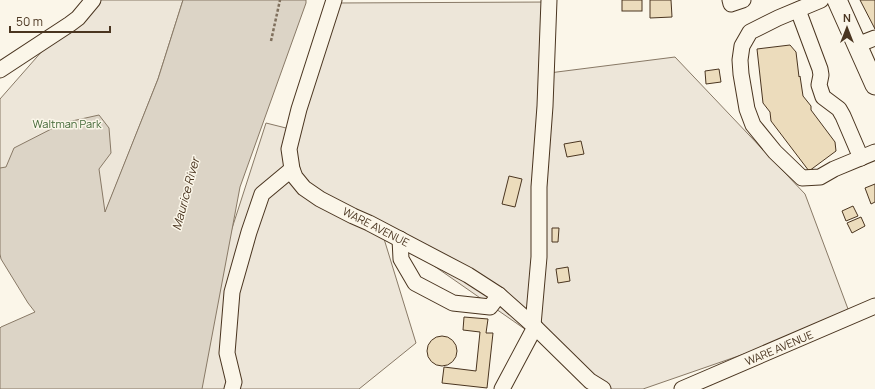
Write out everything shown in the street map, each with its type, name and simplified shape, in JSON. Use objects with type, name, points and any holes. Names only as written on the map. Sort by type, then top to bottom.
[{"type":"main road","points":[[837,0],[875,85]]},
{"type":"street","points":[[0,70],[78,18],[93,0]]},
{"type":"street","name":"WARE AVENUE","points":[[334,0],[299,110],[289,148],[295,177],[304,188],[320,199],[468,275],[499,295],[534,326],[590,381],[603,389]]},
{"type":"street","points":[[502,389],[534,326],[540,257],[539,187],[545,106],[549,0]]},
{"type":"street","points":[[730,0],[731,4],[743,0]]},
{"type":"street","points":[[821,0],[778,18],[750,32],[742,46],[740,60],[747,109],[753,125],[775,152],[802,178],[820,177],[834,168],[875,152]]},
{"type":"street","points":[[798,10],[820,70],[819,85],[823,98],[839,110],[843,116],[861,158]]},
{"type":"street","points":[[858,45],[875,38]]},
{"type":"street","points":[[232,389],[234,382],[227,352],[232,292],[249,232],[262,194],[292,168]]},
{"type":"street","points":[[400,239],[401,259],[415,283],[453,303],[490,307],[499,295]]},
{"type":"street","name":"WARE AVENUE","points":[[682,389],[875,306]]},
{"type":"path","points":[[271,41],[280,0]]},
{"type":"green space","name":"Waltman Park","points":[[87,0],[183,0],[158,79],[105,213],[0,192],[0,99]]},
{"type":"green space","points":[[550,2],[549,73],[675,57],[805,194],[851,317],[643,389],[611,389],[381,229],[416,343],[359,389],[188,389],[187,368],[266,123],[294,130],[334,3]]},
{"type":"water","name":"Maurice River","points":[[183,0],[306,0],[240,187],[202,389],[0,389],[0,328],[35,312],[1,259],[0,168],[6,167],[14,148],[63,123],[99,115],[109,128],[111,153],[99,169],[105,212],[158,79]]},
{"type":"building","points":[[622,0],[642,0],[642,11],[622,11]]},
{"type":"building","points":[[650,0],[671,0],[672,17],[650,18]]},
{"type":"building","points":[[860,0],[875,0],[875,29]]},
{"type":"building","points":[[790,45],[796,52],[803,96],[811,106],[811,110],[835,142],[836,151],[809,171],[771,121],[770,112],[763,103],[757,49]]},
{"type":"building","points":[[719,69],[721,82],[706,84],[705,71]]},
{"type":"building","points":[[581,141],[584,154],[567,157],[564,144]]},
{"type":"building","points":[[509,176],[522,179],[515,207],[502,204]]},
{"type":"building","points":[[875,184],[875,202],[871,204],[865,188]]},
{"type":"building","points":[[853,206],[858,216],[846,221],[842,211]]},
{"type":"building","points":[[861,217],[865,226],[852,233],[847,223]]},
{"type":"building","points":[[552,228],[559,228],[558,242],[552,242]]},
{"type":"building","points":[[568,267],[570,281],[558,283],[556,269]]},
{"type":"building","points":[[464,317],[488,319],[486,333],[493,333],[487,388],[442,383],[444,367],[476,371],[480,332],[463,330]]},
{"type":"building","points":[[442,336],[453,340],[457,351],[453,362],[442,366],[431,362],[427,351],[431,340]]}]
